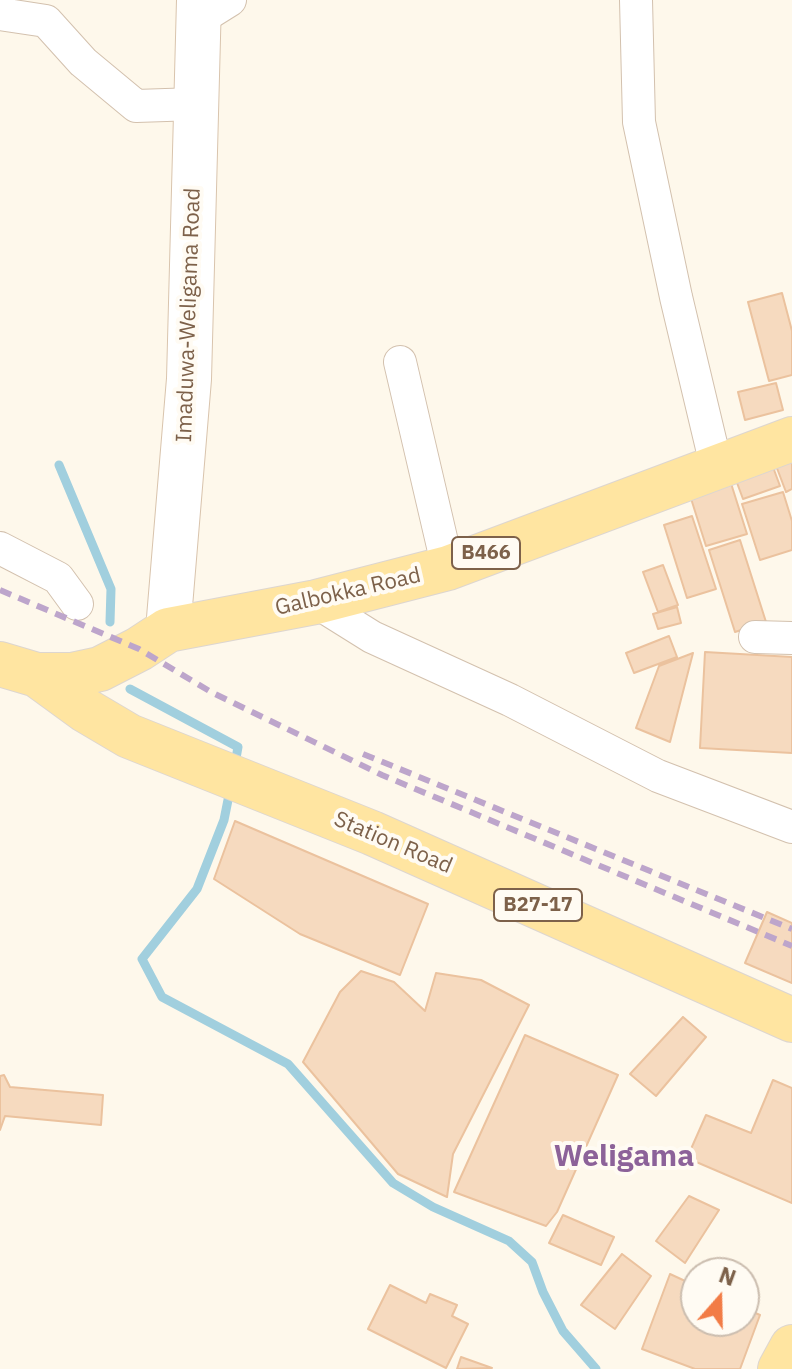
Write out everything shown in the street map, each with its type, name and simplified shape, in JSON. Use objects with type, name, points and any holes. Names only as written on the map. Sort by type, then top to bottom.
[{"type":"main road","name":"Imaduwa-Weligama Road","points":[[168,630],[189,379],[196,104],[209,7]]},
{"type":"main road","name":"Galbokka Road","points":[[10,667],[72,675],[100,669],[168,630],[316,602],[448,568],[792,439]]},
{"type":"main road","name":"Station Road","points":[[10,667],[129,736],[484,881],[792,1020]]},
{"type":"main road","points":[[780,1369],[792,1347]]},
{"type":"street","points":[[636,0],[639,122],[716,465]]},
{"type":"street","points":[[0,14],[46,21],[83,62],[136,106],[196,104]]},
{"type":"street","points":[[400,362],[448,568]]},
{"type":"street","points":[[0,548],[58,578],[77,604]]},
{"type":"street","points":[[316,602],[372,637],[510,700],[658,776],[792,827]]},
{"type":"street","points":[[755,637],[792,638]]},
{"type":"building","points":[[782,293],[792,331],[792,375],[769,381],[748,302]]},
{"type":"building","points":[[776,383],[783,410],[745,420],[738,392]]},
{"type":"building","points":[[792,457],[792,489],[786,492],[775,463]]},
{"type":"building","points":[[770,459],[780,486],[743,499],[733,472]]},
{"type":"building","points":[[729,477],[747,534],[706,546],[688,489]]},
{"type":"building","points":[[783,492],[792,521],[792,550],[760,560],[742,504]]},
{"type":"building","points":[[692,516],[716,589],[687,598],[664,525]]},
{"type":"building","points":[[740,540],[766,622],[735,632],[709,550]]},
{"type":"building","points":[[663,565],[678,605],[658,612],[643,572]]},
{"type":"building","points":[[677,607],[681,623],[658,629],[653,614]]},
{"type":"building","points":[[669,636],[677,657],[634,673],[626,653]]},
{"type":"building","points":[[705,652],[792,657],[792,753],[700,748]]},
{"type":"building","points":[[693,653],[670,742],[636,728],[659,666]]},
{"type":"building","points":[[235,821],[428,904],[400,975],[300,934],[214,879]]},
{"type":"building","points":[[767,912],[792,923],[792,983],[745,963]]},
{"type":"building","points":[[361,971],[394,982],[425,1011],[436,973],[481,980],[529,1005],[453,1154],[447,1197],[398,1174],[303,1062],[340,992]]},
{"type":"building","points":[[683,1017],[706,1037],[656,1096],[630,1074]]},
{"type":"building","points":[[525,1035],[618,1075],[557,1212],[546,1226],[454,1192]]},
{"type":"building","points":[[4,1075],[10,1087],[103,1095],[101,1125],[5,1116],[0,1130],[0,1076]]},
{"type":"building","points":[[773,1080],[792,1088],[792,1203],[687,1158],[706,1115],[751,1133]]},
{"type":"building","points":[[689,1196],[719,1210],[689,1257],[680,1259],[656,1241]]},
{"type":"building","points":[[563,1215],[614,1237],[601,1265],[549,1243]]},
{"type":"building","points":[[622,1254],[651,1276],[615,1329],[581,1305]]},
{"type":"building","points":[[670,1274],[680,1279],[680,1337],[752,1337],[740,1369],[695,1369],[642,1349]]},
{"type":"building","points":[[390,1285],[426,1303],[430,1294],[457,1305],[452,1316],[468,1324],[446,1368],[368,1329]]},
{"type":"building","points":[[461,1357],[492,1368],[457,1369]]},
{"type":"waterway","points":[[59,465],[111,589],[110,622]]},
{"type":"waterway","points":[[130,689],[238,747],[235,764]]},
{"type":"waterway","points":[[230,790],[224,820],[197,889],[142,959],[162,997],[288,1064],[393,1183],[433,1207],[509,1241],[532,1262],[563,1331],[596,1369]]},
{"type":"railway","points":[[0,590],[139,649],[211,692],[382,775],[792,946]]},
{"type":"railway","points":[[363,754],[792,929]]},
{"type":"district","name":"Weligama","points":[[624,1157]]}]
